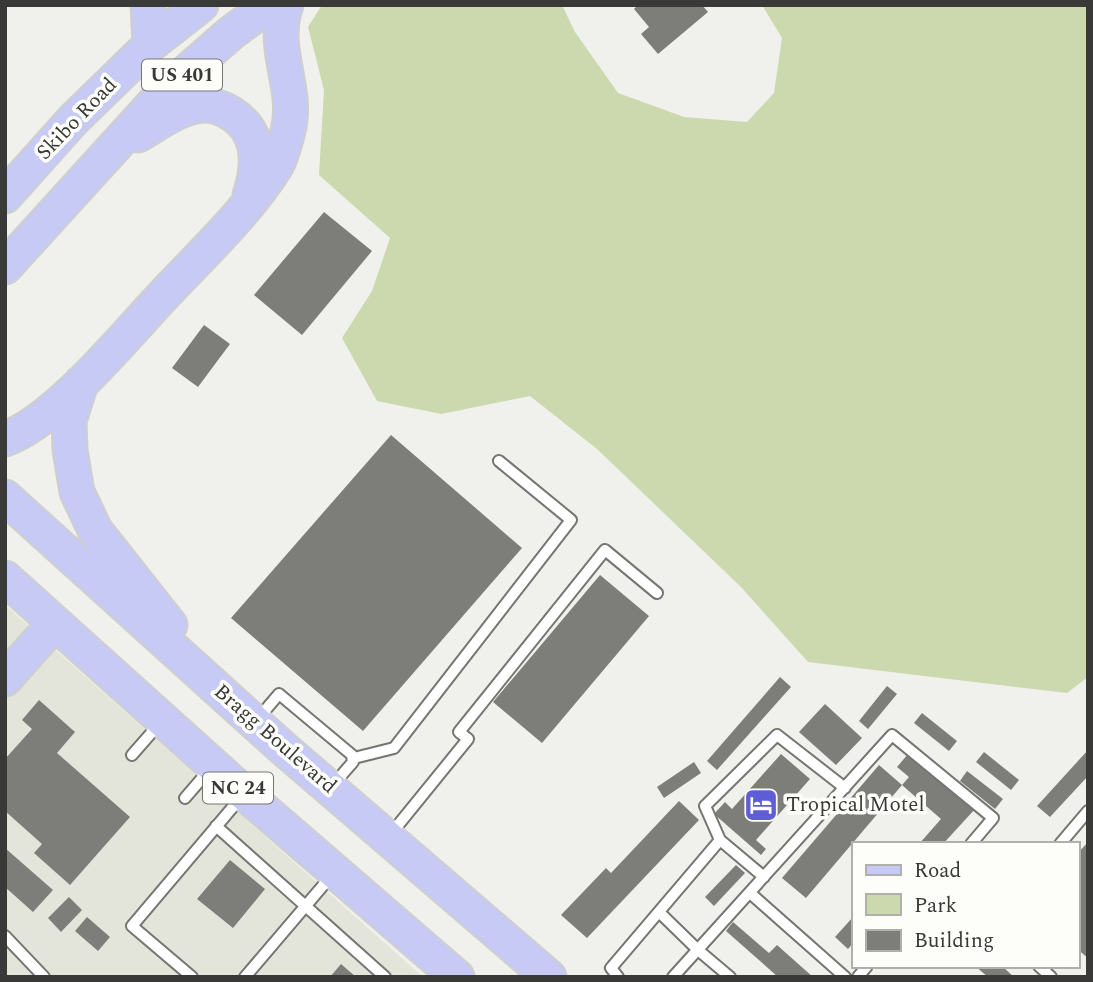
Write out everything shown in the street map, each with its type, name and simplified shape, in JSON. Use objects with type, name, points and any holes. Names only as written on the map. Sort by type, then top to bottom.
[{"type":"main road","points":[[148,5],[150,45]]},
{"type":"main road","name":"US 401","points":[[150,45],[201,5]]},
{"type":"main road","name":"US 401","points":[[5,267],[167,89],[231,33],[269,5]]},
{"type":"main road","points":[[5,439],[36,422],[81,383],[246,207],[278,163],[289,127],[290,97],[281,48],[281,19],[286,5]]},
{"type":"main road","name":"Skibo Road","points":[[5,196],[73,120],[150,45]]},
{"type":"main road","points":[[105,155],[178,111],[206,105],[223,108],[241,120],[253,138],[258,156],[256,176],[246,207]]},
{"type":"main road","points":[[81,383],[69,421],[70,450],[77,492],[95,530],[229,699]]},
{"type":"main road","name":"Bragg Boulevard","points":[[5,497],[255,723],[549,977]]},
{"type":"main road","name":"NC 24","points":[[5,578],[244,793],[457,977]]},
{"type":"main road","points":[[5,679],[55,623]]},
{"type":"lane","points":[[354,758],[394,748],[571,520],[499,461]]},
{"type":"lane","points":[[388,838],[468,738],[460,732],[605,550],[657,593]]},
{"type":"lane","points":[[255,723],[279,694],[354,758]]},
{"type":"lane","points":[[132,755],[163,720]]},
{"type":"lane","points":[[764,877],[720,840],[705,806],[777,735],[845,788]]},
{"type":"lane","points":[[673,977],[892,736],[993,818],[973,842]]},
{"type":"lane","points":[[331,789],[354,758]]},
{"type":"lane","points":[[185,798],[213,765]]},
{"type":"lane","points":[[192,977],[132,926],[244,793]]},
{"type":"lane","points":[[1062,842],[1088,811]]},
{"type":"lane","points":[[216,827],[385,977]]},
{"type":"lane","points":[[618,977],[611,968],[720,840]]},
{"type":"lane","points":[[245,977],[335,871]]},
{"type":"lane","points":[[750,893],[845,977]]},
{"type":"lane","points":[[659,912],[730,977]]},
{"type":"lane","points":[[5,936],[44,977]]},
{"type":"shaded area","points":[[5,605],[423,977],[5,977]]},
{"type":"green space","points":[[322,5],[562,5],[575,32],[618,93],[684,117],[747,122],[774,93],[782,38],[762,5],[1088,5],[1088,677],[1067,693],[808,662],[742,588],[597,449],[530,396],[441,414],[377,401],[342,338],[372,291],[390,238],[319,175],[324,90],[308,27]]},
{"type":"building","points":[[638,5],[702,5],[708,12],[658,54],[641,34],[649,27],[634,9]]},
{"type":"building","points":[[324,212],[372,251],[302,335],[254,295]]},
{"type":"building","points":[[204,325],[230,344],[198,387],[172,368]]},
{"type":"building","points":[[391,435],[522,548],[363,731],[231,618]]},
{"type":"building","points":[[600,575],[649,616],[542,743],[493,702]]},
{"type":"building","points":[[780,677],[791,687],[717,770],[707,761]]},
{"type":"building","points":[[887,686],[897,694],[868,729],[859,721]]},
{"type":"building","points":[[39,700],[75,732],[57,753],[130,817],[70,885],[34,853],[42,844],[5,811],[5,759],[32,729],[22,720]]},
{"type":"building","points":[[825,704],[862,738],[836,765],[799,732]]},
{"type":"building","points":[[922,713],[957,741],[949,751],[914,723]]},
{"type":"building","points":[[1088,750],[1088,776],[1050,817],[1037,806]]},
{"type":"building","points":[[984,752],[1019,780],[1011,790],[976,762]]},
{"type":"building","name":"Tropical Motel","points":[[781,754],[810,779],[756,840],[766,849],[761,855],[714,814],[725,802],[732,809]]},
{"type":"building","points":[[908,754],[975,809],[945,842],[921,842],[941,819],[902,785],[909,777],[897,767]]},
{"type":"building","points":[[694,762],[701,773],[664,798],[657,787]]},
{"type":"building","points":[[879,765],[902,785],[806,898],[782,878]]},
{"type":"building","points":[[967,771],[1003,799],[995,809],[960,781]]},
{"type":"building","points":[[679,801],[699,820],[587,938],[561,915],[606,868],[611,873]]},
{"type":"building","points":[[1088,842],[1088,958],[1079,951],[1079,852]]},
{"type":"building","points":[[5,848],[53,890],[33,912],[5,887]]},
{"type":"building","points":[[230,860],[265,889],[233,928],[197,899]]},
{"type":"building","points":[[736,865],[745,873],[714,906],[705,897]]},
{"type":"building","points":[[69,897],[82,910],[61,932],[48,918]]},
{"type":"building","points":[[87,917],[110,937],[98,951],[75,931]]},
{"type":"building","points":[[852,918],[852,944],[848,949],[835,937]]},
{"type":"building","points":[[733,922],[769,953],[777,945],[813,977],[778,977],[726,931]]},
{"type":"building","points":[[341,964],[356,977],[330,977]]},
{"type":"building","points":[[977,968],[1004,968],[1014,977],[988,977]]},
{"type":"place","name":"Tropical Motel","points":[[761,805]]}]
